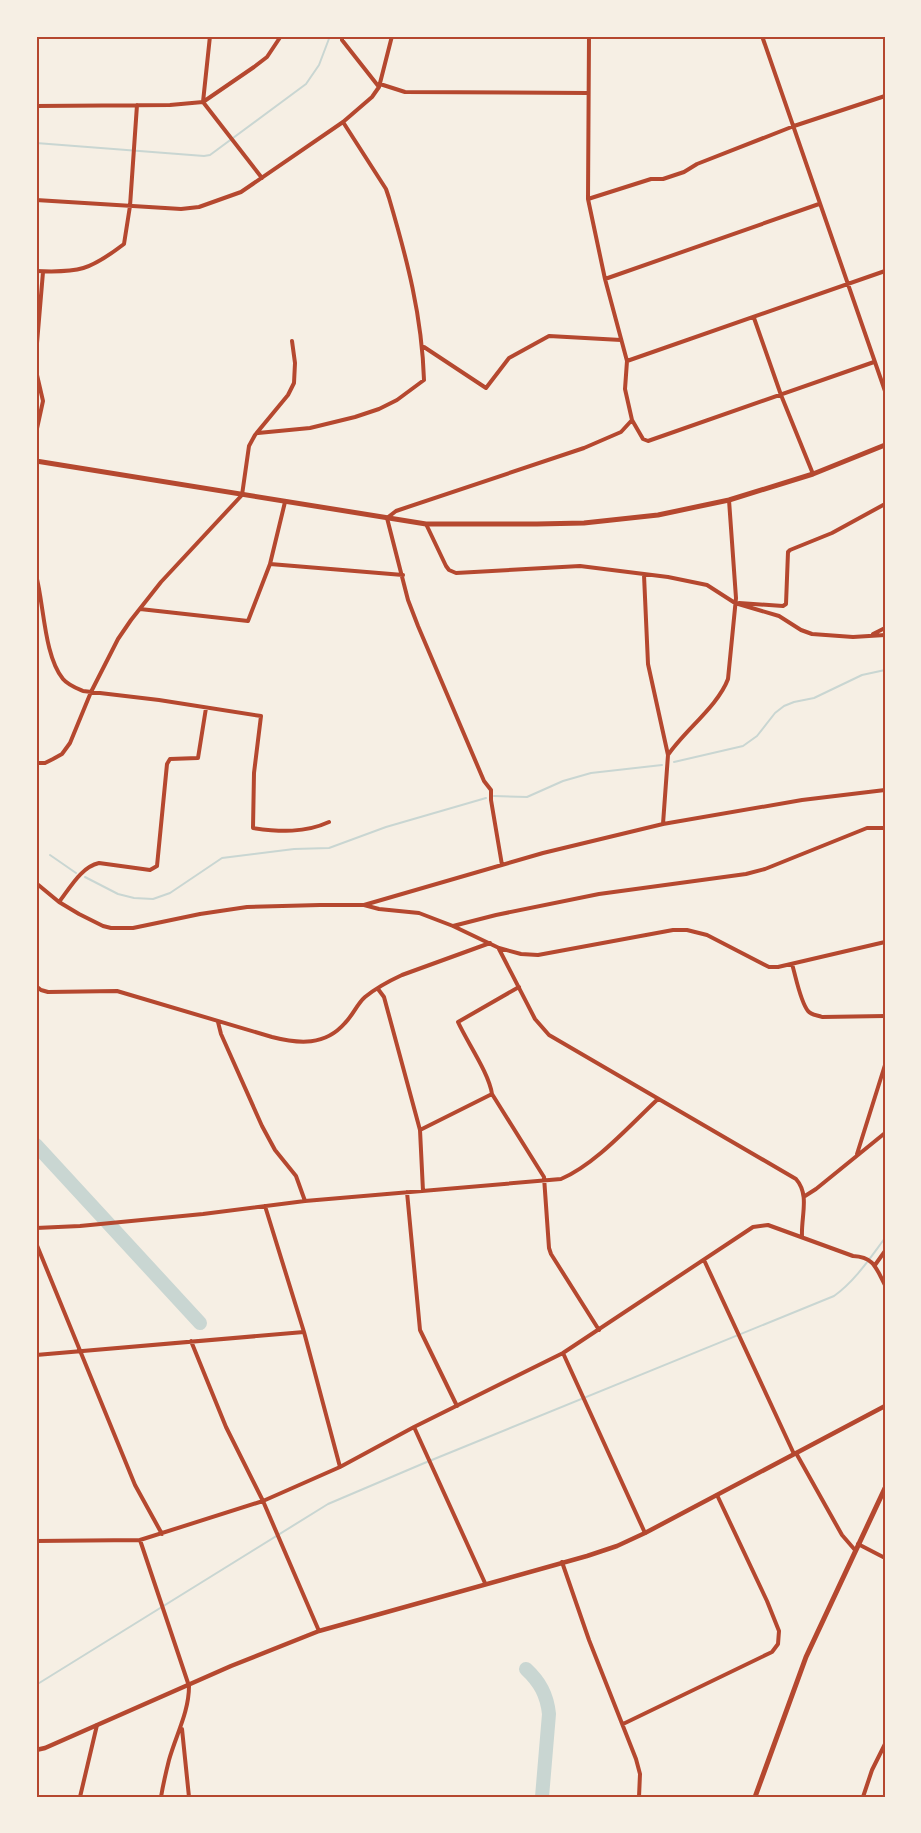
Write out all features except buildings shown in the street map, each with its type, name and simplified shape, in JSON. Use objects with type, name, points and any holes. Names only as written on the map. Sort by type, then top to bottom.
[{"type":"main road","points":[[36,461],[387,518],[450,525],[584,522],[658,515],[729,500],[813,474],[885,444]]},
{"type":"main road","points":[[755,1797],[806,1657],[885,1488]]},
{"type":"street","points":[[210,36],[203,102],[262,178]]},
{"type":"street","points":[[36,106],[170,105],[203,102],[267,57],[281,36]]},
{"type":"street","points":[[342,36],[342,40],[380,86],[405,92],[588,93]]},
{"type":"street","points":[[36,200],[181,209],[199,207],[241,192],[343,122],[372,96],[380,86],[392,36]]},
{"type":"street","points":[[589,36],[588,199],[605,279],[627,361],[626,389],[632,420],[643,439],[648,441],[874,362]]},
{"type":"street","points":[[762,36],[885,391]]},
{"type":"street","points":[[588,199],[651,179],[684,172],[697,164],[794,126],[885,96]]},
{"type":"street","points":[[36,271],[75,271],[95,265],[124,244],[130,206],[137,105]]},
{"type":"street","points":[[257,433],[310,428],[379,410],[424,380],[423,347],[410,271],[386,189],[343,122]]},
{"type":"street","points":[[605,279],[819,204]]},
{"type":"street","points":[[627,361],[885,271]]},
{"type":"street","points":[[36,433],[43,401],[37,375],[37,343],[43,272]]},
{"type":"street","points":[[754,318],[781,395],[813,474]]},
{"type":"street","points":[[423,347],[486,388],[509,358],[549,336],[621,340]]},
{"type":"street","points":[[36,763],[45,763],[62,754],[70,743],[91,692],[118,639],[161,582],[242,495],[249,446],[288,395],[294,383],[295,363],[292,341]]},
{"type":"street","points":[[502,865],[491,790],[484,781],[408,600],[387,518],[396,511],[584,448],[621,432],[632,420]]},
{"type":"street","points":[[668,755],[726,685],[730,669],[735,603],[729,500]]},
{"type":"street","points":[[140,609],[248,621],[270,564],[285,502]]},
{"type":"street","points":[[735,603],[783,606],[786,604],[788,552],[832,533],[885,504]]},
{"type":"street","points":[[426,524],[446,566],[456,573],[580,566],[644,575],[707,585],[735,603],[779,616],[812,634],[853,637],[885,635]]},
{"type":"street","points":[[270,564],[403,575]]},
{"type":"street","points":[[36,575],[42,599],[45,631],[55,664],[63,679],[83,691],[261,716],[254,773],[254,828],[305,830],[329,822]]},
{"type":"street","points":[[644,575],[648,664],[668,755],[663,824]]},
{"type":"street","points":[[870,636],[885,628]]},
{"type":"street","points":[[59,902],[85,869],[91,865],[99,863],[150,870],[157,866],[167,764],[170,759],[198,758],[206,708]]},
{"type":"street","points":[[36,883],[78,914],[111,928],[133,928],[247,907],[364,905],[543,853],[663,824],[802,800],[885,790]]},
{"type":"street","points":[[453,926],[599,894],[746,874],[765,869],[867,828],[885,828]]},
{"type":"street","points":[[364,905],[419,913],[499,948],[521,954],[538,955],[673,930],[687,930],[707,935],[764,966],[778,967],[885,942]]},
{"type":"street","points":[[36,986],[48,992],[117,991],[272,1037],[308,1043],[324,1039],[341,1028],[365,997],[402,975],[490,944]]},
{"type":"street","points":[[499,948],[534,1020],[549,1035],[796,1179],[801,1185],[804,1196],[802,1236]]},
{"type":"street","points":[[792,964],[803,1000],[812,1014],[822,1017],[885,1016]]},
{"type":"street","points":[[519,987],[458,1022],[492,1094],[544,1180],[551,1254],[599,1330]]},
{"type":"street","points":[[378,989],[384,997],[420,1130],[423,1191]]},
{"type":"street","points":[[217,1022],[262,1126],[275,1150],[296,1176],[304,1201]]},
{"type":"street","points":[[857,1154],[885,1065]]},
{"type":"street","points":[[420,1130],[492,1094]]},
{"type":"street","points":[[36,1228],[80,1226],[304,1201],[561,1179],[573,1174],[590,1161],[658,1099]]},
{"type":"street","points":[[804,1196],[816,1189],[885,1133]]},
{"type":"street","points":[[407,1192],[420,1330],[457,1406]]},
{"type":"street","points":[[265,1206],[284,1262],[340,1467]]},
{"type":"street","points":[[36,1541],[140,1540],[263,1501],[340,1467],[414,1427],[563,1353],[753,1227],[768,1225],[853,1256],[864,1257],[875,1265],[885,1285]]},
{"type":"street","points":[[36,1243],[135,1485],[162,1534]]},
{"type":"street","points":[[875,1265],[885,1251]]},
{"type":"street","points":[[704,1260],[795,1453],[842,1535],[857,1547],[885,1558]]},
{"type":"street","points":[[36,1355],[304,1332]]},
{"type":"street","points":[[191,1341],[226,1427],[263,1501],[319,1631]]},
{"type":"street","points":[[563,1353],[645,1533]]},
{"type":"street","points":[[36,1750],[231,1666],[319,1631],[617,1546],[885,1406]]},
{"type":"street","points":[[414,1427],[485,1583]]},
{"type":"street","points":[[623,1724],[772,1652],[778,1644],[779,1631],[767,1601],[717,1495]]},
{"type":"street","points":[[140,1540],[189,1686],[181,1726],[169,1759],[160,1797]]},
{"type":"street","points":[[562,1562],[640,1774],[639,1797]]},
{"type":"street","points":[[80,1797],[97,1725]]},
{"type":"street","points":[[181,1726],[189,1797]]},
{"type":"street","points":[[863,1797],[872,1770],[885,1744]]},
{"type":"waterway","points":[[36,143],[210,155],[306,84],[319,65],[330,36]]},
{"type":"waterway","points":[[674,762],[743,746],[757,736],[775,713],[784,706],[814,698],[862,675],[885,670]]},
{"type":"waterway","points":[[494,796],[527,797],[563,781],[591,773],[662,765]]},
{"type":"waterway","points":[[85,877],[118,894],[153,899],[170,893],[222,858],[294,849],[329,848],[386,827],[486,798]]},
{"type":"waterway","points":[[50,855],[76,873]]},
{"type":"waterway","points":[[36,1145],[200,1323]]},
{"type":"waterway","points":[[36,1685],[328,1504],[834,1296],[855,1276],[885,1238]]},
{"type":"waterway","points":[[526,1669],[542,1689],[549,1714],[542,1797]]}]
